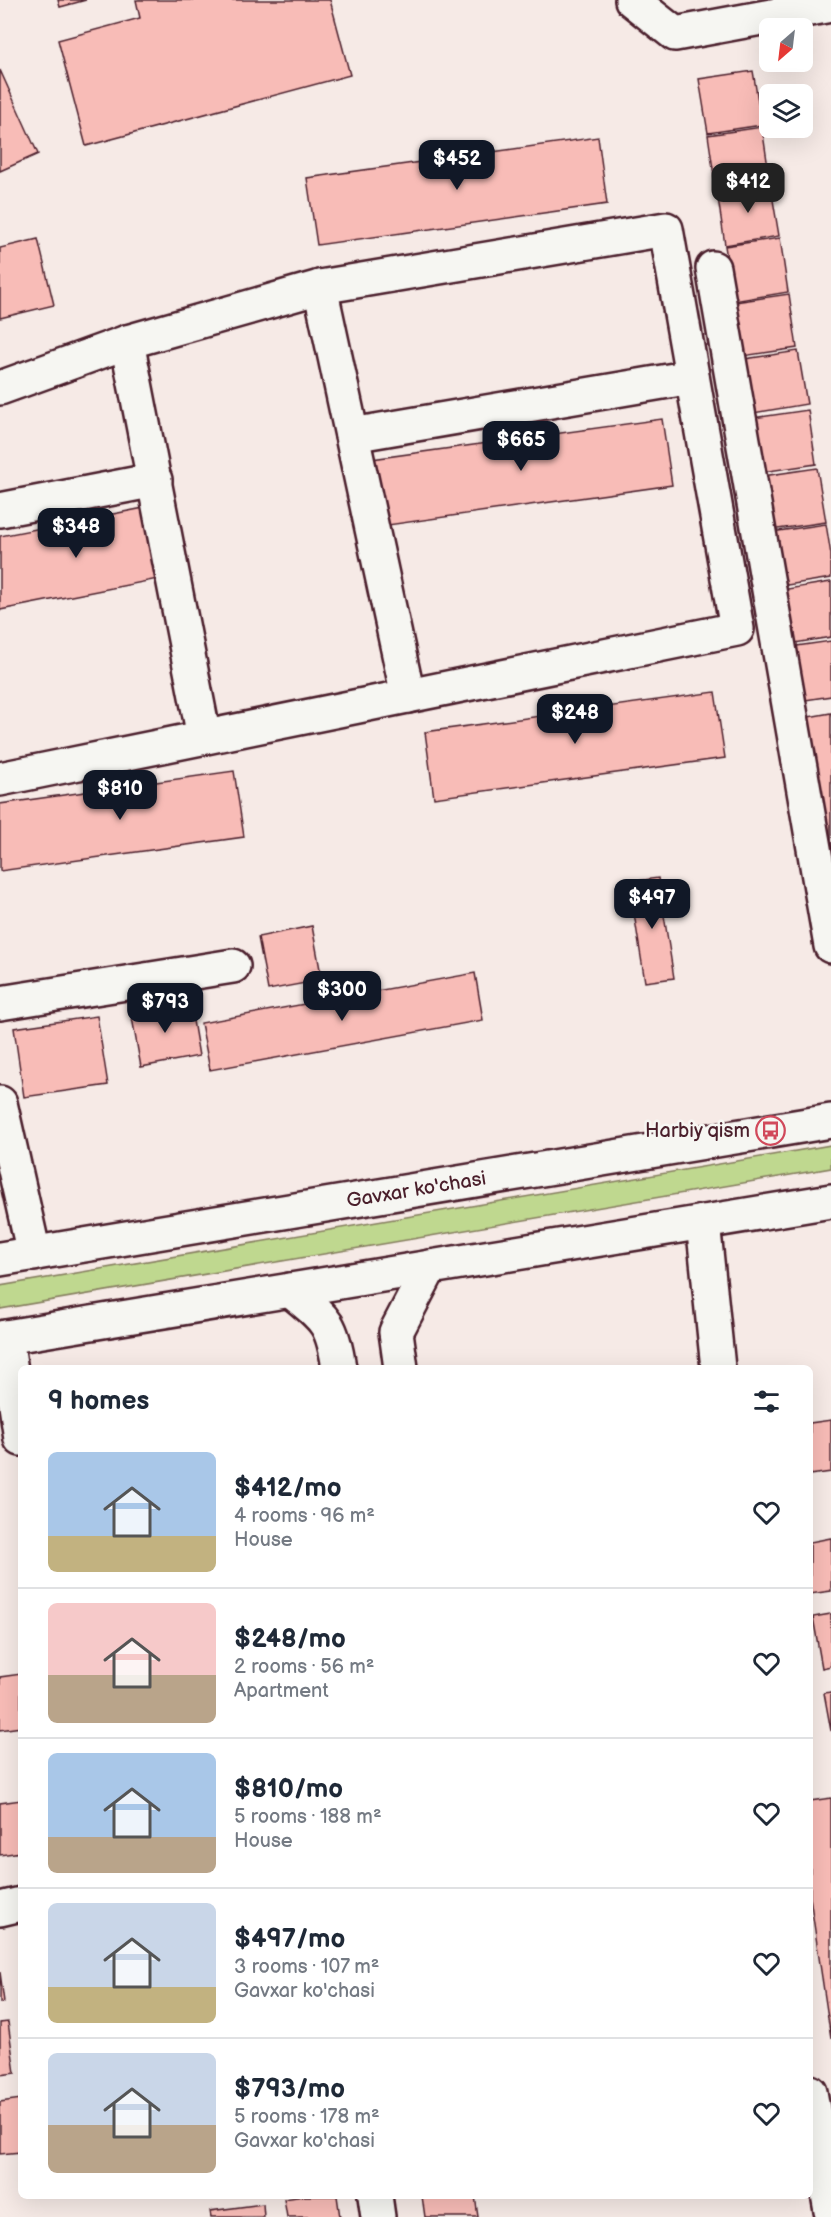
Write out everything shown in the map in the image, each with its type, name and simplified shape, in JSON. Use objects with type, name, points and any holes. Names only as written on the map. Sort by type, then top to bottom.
[{"type":"main road","points":[[632,0],[675,34],[831,5]]},
{"type":"main road","points":[[0,388],[127,342],[320,287],[666,229],[737,629],[0,779]]},
{"type":"main road","points":[[713,268],[831,946]]},
{"type":"main road","points":[[320,287],[408,696]]},
{"type":"main road","points":[[127,342],[204,737]]},
{"type":"main road","points":[[352,435],[692,377]]},
{"type":"main road","points":[[0,510],[155,480]]},
{"type":"main road","points":[[0,1003],[233,966]]},
{"type":"main road","points":[[0,1103],[34,1254]]},
{"type":"main road","name":"Gavxar ko'chasi","points":[[0,1259],[831,1121]]},
{"type":"main road","points":[[18,1422],[3,1337],[831,1201]]},
{"type":"main road","points":[[703,1221],[718,1365]]},
{"type":"main road","points":[[401,1365],[396,1332],[430,1267]]},
{"type":"main road","points":[[290,1290],[323,1317],[334,1339],[338,1365]]},
{"type":"main road","points":[[0,1909],[18,1905]]},
{"type":"main road","points":[[813,2109],[831,2211]]},
{"type":"main road","points":[[375,2199],[378,2217]]},
{"type":"green space","points":[[831,1145],[831,1168],[0,1309],[0,1286]]},
{"type":"building","points":[[58,0],[86,0],[60,7]]},
{"type":"building","points":[[136,0],[330,0],[350,75],[86,146],[58,40],[140,18]]},
{"type":"building","points":[[0,70],[38,154],[0,171]]},
{"type":"building","points":[[753,71],[759,107],[759,125],[708,133],[699,79]]},
{"type":"building","points":[[759,127],[759,138],[764,138],[770,181],[716,189],[708,135]]},
{"type":"building","points":[[598,137],[607,204],[317,245],[307,178]]},
{"type":"building","points":[[770,182],[779,236],[725,245],[717,191]]},
{"type":"building","points":[[780,238],[788,292],[734,301],[725,246]]},
{"type":"building","points":[[38,239],[54,305],[0,318],[0,248]]},
{"type":"building","points":[[789,294],[797,348],[743,356],[735,302]]},
{"type":"building","points":[[798,351],[807,404],[753,413],[745,359]]},
{"type":"building","points":[[808,410],[816,464],[762,472],[753,418]]},
{"type":"building","points":[[662,419],[672,485],[381,526],[372,459]]},
{"type":"building","points":[[817,468],[826,522],[771,530],[763,476]]},
{"type":"building","points":[[144,508],[158,579],[0,610],[0,536]]},
{"type":"building","points":[[826,524],[831,555],[831,578],[781,586],[772,532]]},
{"type":"building","points":[[831,582],[831,637],[789,644],[781,590]]},
{"type":"building","points":[[831,641],[831,696],[799,701],[790,647]]},
{"type":"building","points":[[715,692],[725,758],[434,798],[425,732]]},
{"type":"building","points":[[831,713],[831,843],[808,717]]},
{"type":"building","points":[[234,771],[244,837],[0,871],[0,804]]},
{"type":"building","points":[[658,878],[674,978],[645,982],[629,882]]},
{"type":"building","points":[[312,926],[322,980],[268,990],[258,937]]},
{"type":"building","points":[[475,973],[483,1020],[210,1070],[201,1023]]},
{"type":"building","points":[[190,1003],[199,1056],[141,1067],[131,1012]]},
{"type":"building","points":[[97,1016],[108,1085],[24,1097],[14,1028]]},
{"type":"building","points":[[831,1420],[831,1472],[813,1475],[813,1423]]},
{"type":"building","points":[[831,1538],[831,1591],[813,1594],[813,1541]]},
{"type":"building","points":[[831,1614],[831,1666],[822,1668],[813,1617]]},
{"type":"building","points":[[18,1674],[18,1727],[0,1730],[0,1677]]},
{"type":"building","points":[[831,1692],[831,1731],[824,1693]]},
{"type":"building","points":[[831,1798],[831,2038],[813,1917],[813,1801]]},
{"type":"building","points":[[18,1800],[18,1852],[0,1855],[0,1803]]},
{"type":"building","points":[[0,1972],[4,2002],[0,2003]]},
{"type":"building","points":[[8,2022],[15,2073],[0,2075],[0,2023]]},
{"type":"building","points":[[18,2099],[18,2152],[0,2154],[0,2102]]},
{"type":"building","points":[[284,2199],[337,2199],[340,2217],[287,2217]]},
{"type":"building","points":[[422,2199],[475,2199],[478,2217],[425,2217]]},
{"type":"building","points":[[263,2204],[264,2217],[211,2217],[210,2211]]},
{"type":"place","name":"Harbiy qism","points":[[771,1131]]}]
